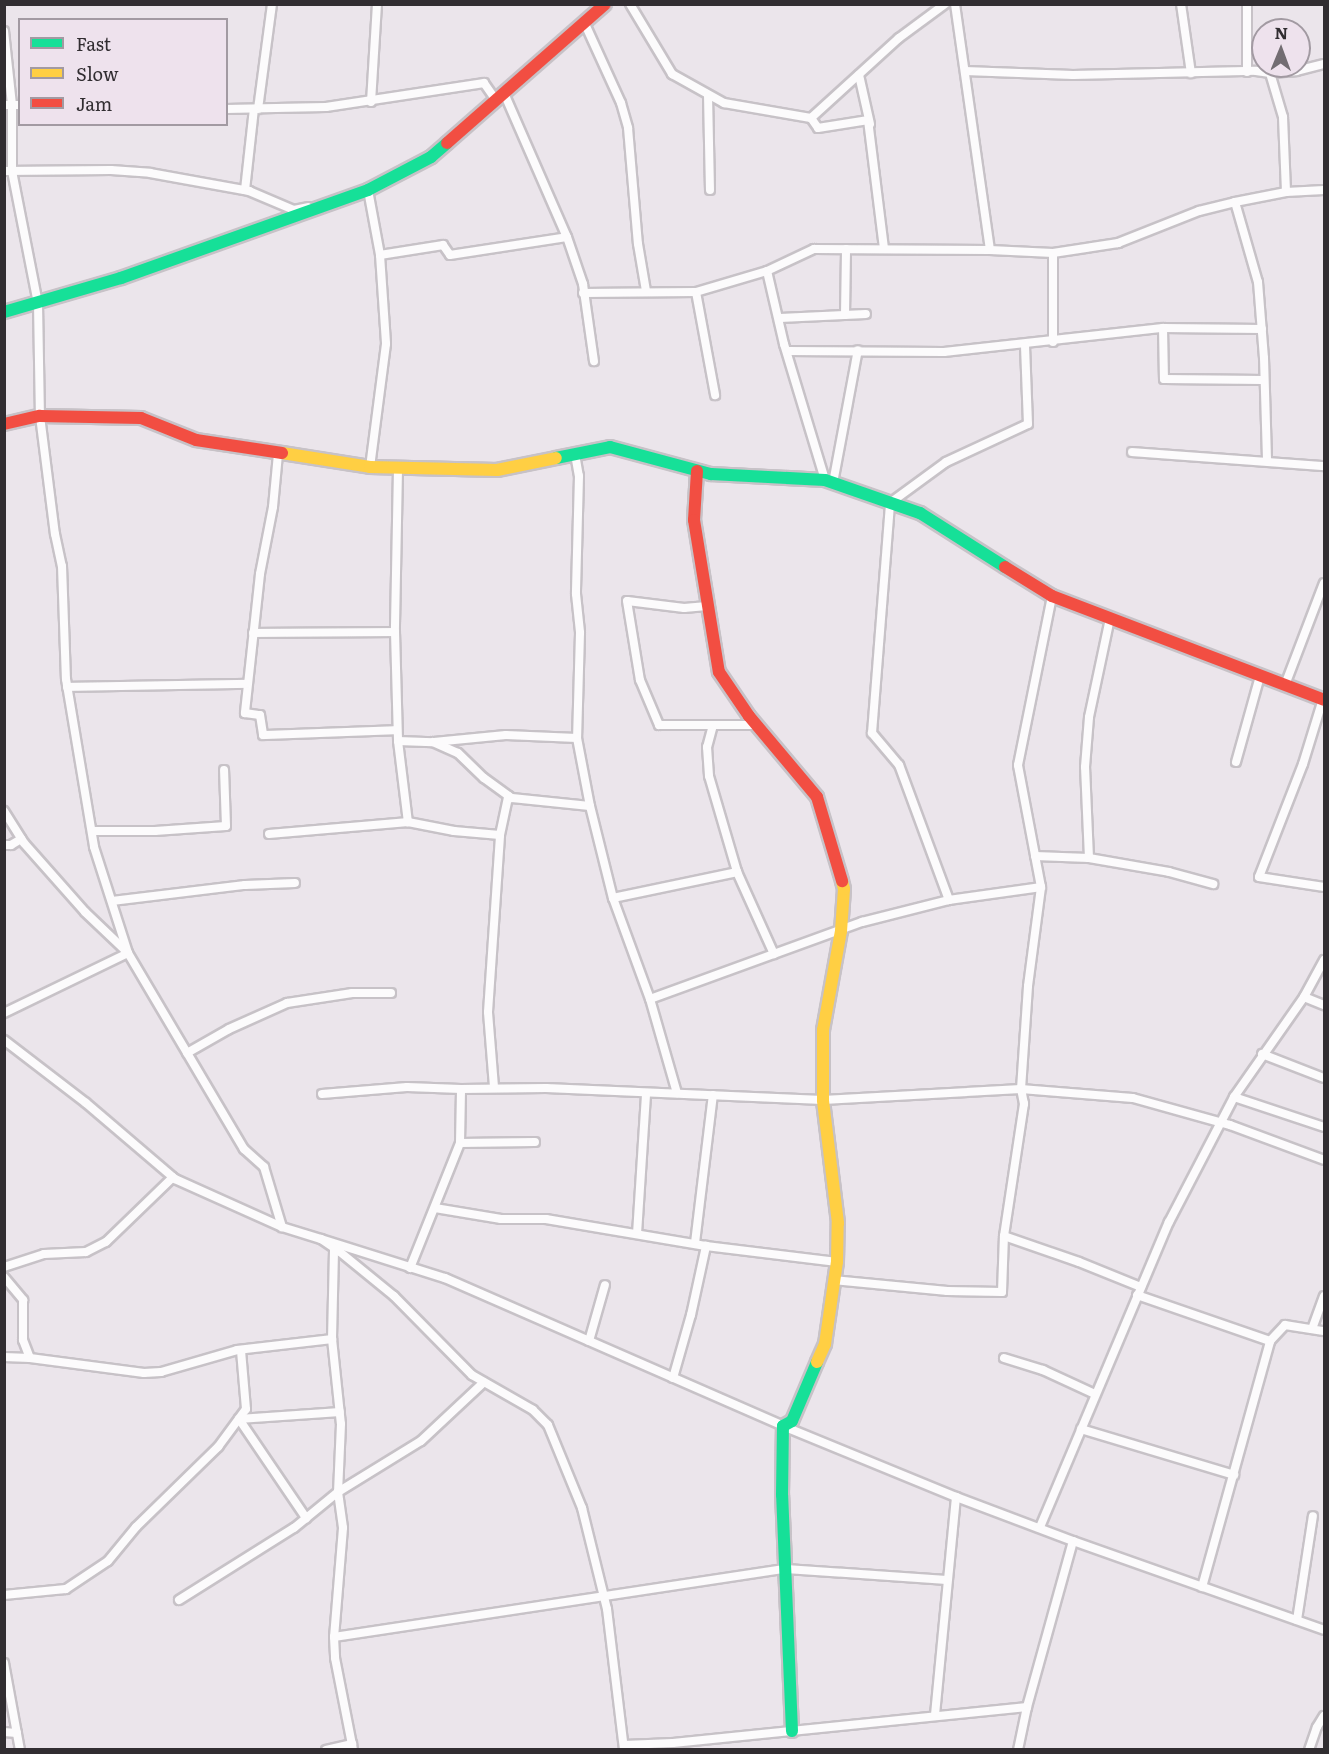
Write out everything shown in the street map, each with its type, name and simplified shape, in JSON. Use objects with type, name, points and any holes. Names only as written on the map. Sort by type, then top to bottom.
[{"type":"street","points":[[245,190],[272,4]]},
{"type":"street","points":[[371,102],[377,4]]},
{"type":"street","points":[[4,312],[38,304],[121,278],[368,190],[432,157],[605,4]]},
{"type":"street","points":[[630,4],[672,74],[724,103],[811,118],[818,128],[868,120]]},
{"type":"street","points":[[811,118],[899,38],[945,4]]},
{"type":"street","points":[[955,4],[990,250]]},
{"type":"street","points":[[1181,4],[1191,73]]},
{"type":"street","points":[[1247,4],[1247,72]]},
{"type":"street","points":[[585,24],[621,103],[628,128],[638,244],[646,291]]},
{"type":"street","points":[[4,31],[12,105],[8,171],[38,304],[40,416],[55,534],[62,566],[68,687],[92,831],[128,953],[244,1149],[264,1167],[282,1227]]},
{"type":"street","points":[[965,71],[1073,75],[1251,72]]},
{"type":"street","points":[[859,75],[868,120],[884,249]]},
{"type":"street","points":[[1271,78],[1283,117],[1286,192]]},
{"type":"street","points":[[228,109],[301,110],[371,102],[484,83],[500,96],[567,237],[584,284],[583,292],[594,361]]},
{"type":"street","points":[[708,95],[710,190]]},
{"type":"street","points":[[8,171],[121,170],[245,190],[294,210],[335,202]]},
{"type":"street","points":[[368,190],[380,255],[386,344],[370,467]]},
{"type":"street","points":[[583,292],[696,292],[767,271],[814,249],[990,250],[1053,253],[1118,243],[1199,211],[1235,202],[1286,192],[1324,190]]},
{"type":"street","points":[[1235,202],[1258,282],[1267,461]]},
{"type":"street","points":[[380,255],[443,245],[450,255],[567,237]]},
{"type":"street","points":[[845,315],[846,249]]},
{"type":"street","points":[[1053,253],[1053,342]]},
{"type":"street","points":[[767,271],[787,351],[829,482]]},
{"type":"street","points":[[696,292],[715,395]]},
{"type":"street","points":[[780,318],[866,314]]},
{"type":"street","points":[[787,351],[944,352],[1053,342],[1163,328],[1262,328]]},
{"type":"street","points":[[1163,328],[1164,379],[1263,380]]},
{"type":"street","points":[[949,900],[899,765],[872,733],[890,503],[946,462],[1028,424],[1025,345]]},
{"type":"street","points":[[829,482],[858,350]]},
{"type":"street","points":[[4,424],[40,416],[141,418],[196,440],[278,454],[398,469],[497,470],[610,447],[711,474],[829,482],[920,513],[1052,596],[1324,700],[1304,764],[1259,877],[1324,887]]},
{"type":"street","points":[[1132,452],[1324,466]]},
{"type":"street","points":[[278,454],[273,507],[260,574],[244,713],[260,715],[263,735],[398,730]]},
{"type":"street","points":[[575,454],[579,476],[576,594],[580,633],[577,738],[590,806],[613,898],[650,999],[677,1094]]},
{"type":"street","points":[[398,469],[395,632],[398,741],[408,822]]},
{"type":"street","points":[[697,471],[694,520],[719,672],[757,725],[817,797],[844,889],[841,931],[823,1030],[824,1100],[838,1223],[837,1262],[825,1344],[792,1421],[783,1426]]},
{"type":"street","points":[[1285,685],[1324,583]]},
{"type":"street","points":[[833,1280],[947,1291],[1002,1292],[1004,1236],[1024,1104],[1021,1089],[1028,986],[1041,887],[1018,765],[1052,596]]},
{"type":"street","points":[[707,606],[684,608],[627,601],[640,681],[658,725],[757,725]]},
{"type":"street","points":[[1089,858],[1085,767],[1089,717],[1110,618]]},
{"type":"street","points":[[253,633],[395,632]]},
{"type":"street","points":[[1236,762],[1260,676]]},
{"type":"street","points":[[68,687],[247,684]]},
{"type":"street","points":[[713,725],[707,747],[707,765],[737,872],[774,954]]},
{"type":"street","points":[[398,741],[433,742],[506,735],[577,738]]},
{"type":"street","points":[[433,742],[458,753],[484,778],[512,798],[590,806]]},
{"type":"street","points":[[92,831],[155,831],[226,826],[224,770]]},
{"type":"street","points":[[494,1087],[488,1012],[500,835],[508,795]]},
{"type":"street","points":[[4,811],[21,839],[85,912],[128,953]]},
{"type":"street","points":[[269,834],[408,822],[500,835]]},
{"type":"street","points":[[4,845],[11,845],[21,839]]},
{"type":"street","points":[[1035,856],[1089,858],[1168,872],[1213,884]]},
{"type":"street","points":[[613,898],[737,872]]},
{"type":"street","points":[[112,901],[244,885],[295,883]]},
{"type":"street","points":[[650,999],[862,922],[949,900],[1041,887]]},
{"type":"street","points":[[4,1013],[128,953]]},
{"type":"street","points":[[1040,1527],[1169,1222],[1233,1097],[1304,997],[1324,960]]},
{"type":"street","points":[[188,1053],[229,1029],[287,1003],[352,993],[391,993]]},
{"type":"street","points":[[1304,997],[1324,1005]]},
{"type":"street","points":[[4,1040],[86,1103],[173,1177],[282,1227],[445,1278],[783,1426],[956,1497],[1324,1630]]},
{"type":"street","points":[[1262,1054],[1324,1078]]},
{"type":"street","points":[[322,1094],[407,1087],[461,1089],[494,1087],[824,1100],[1021,1089],[1133,1098],[1220,1122],[1324,1160]]},
{"type":"street","points":[[410,1268],[460,1143],[461,1089]]},
{"type":"street","points":[[637,1234],[646,1093]]},
{"type":"street","points":[[695,1243],[713,1095]]},
{"type":"street","points":[[1233,1097],[1324,1127]]},
{"type":"street","points":[[460,1143],[535,1142]]},
{"type":"street","points":[[4,1267],[44,1254],[86,1252],[106,1242],[173,1177]]},
{"type":"street","points":[[435,1208],[501,1219],[546,1219],[706,1246],[837,1262]]},
{"type":"street","points":[[1004,1236],[1079,1262],[1139,1291],[1270,1341]]},
{"type":"street","points":[[321,1239],[394,1296],[472,1375],[532,1410],[548,1425],[582,1508],[604,1597],[618,1679],[624,1747],[792,1731],[935,1714],[1027,1707]]},
{"type":"street","points":[[674,1378],[692,1315],[706,1246]]},
{"type":"street","points":[[326,1749],[352,1747],[334,1658],[343,1528],[338,1492],[340,1412],[332,1338],[334,1248]]},
{"type":"street","points":[[4,1278],[23,1300],[23,1340],[30,1358]]},
{"type":"street","points":[[589,1341],[605,1285]]},
{"type":"street","points":[[1312,1329],[1324,1296]]},
{"type":"street","points":[[1202,1587],[1270,1341],[1285,1325],[1324,1331]]},
{"type":"street","points":[[4,1357],[30,1358],[144,1373],[161,1372],[241,1351],[332,1338]]},
{"type":"street","points":[[4,1595],[66,1589],[108,1561],[136,1527],[218,1447],[246,1409],[241,1351]]},
{"type":"street","points":[[1004,1358],[1043,1370],[1095,1394]]},
{"type":"street","points":[[179,1600],[306,1518],[338,1492],[422,1441],[484,1382]]},
{"type":"street","points":[[239,1419],[340,1412]]},
{"type":"street","points":[[239,1419],[306,1518]]},
{"type":"street","points":[[783,1426],[792,1731]]},
{"type":"street","points":[[1081,1430],[1234,1474]]},
{"type":"street","points":[[935,1714],[956,1497]]},
{"type":"street","points":[[1297,1620],[1313,1515]]},
{"type":"street","points":[[1018,1749],[1027,1707],[1073,1541]]},
{"type":"street","points":[[334,1637],[786,1569],[947,1580]]},
{"type":"street","points":[[4,1663],[20,1749]]},
{"type":"street","points":[[1309,1749],[1317,1727],[1324,1716]]},
{"type":"street","points":[[4,1732],[17,1733]]},
{"type":"traffic: fast","points":[[4,312],[121,278],[368,190],[431,157],[447,143]]},
{"type":"traffic: fast","points":[[556,458],[610,447],[711,474],[825,480],[920,513],[1005,567]]},
{"type":"traffic: fast","points":[[792,1731],[782,1495],[783,1426],[792,1421],[817,1362]]},
{"type":"traffic: slow","points":[[282,453],[370,467],[497,470],[556,458]]},
{"type":"traffic: slow","points":[[817,1362],[825,1344],[837,1262],[838,1223],[823,1100],[823,1030],[841,931],[844,889],[842,881]]},
{"type":"traffic: jam","points":[[447,143],[605,4]]},
{"type":"traffic: jam","points":[[4,424],[40,416],[141,418],[196,440],[282,453]]},
{"type":"traffic: jam","points":[[697,471],[694,520],[719,672],[749,716],[817,797],[842,881]]},
{"type":"traffic: jam","points":[[1005,567],[1052,596],[1324,700]]}]
